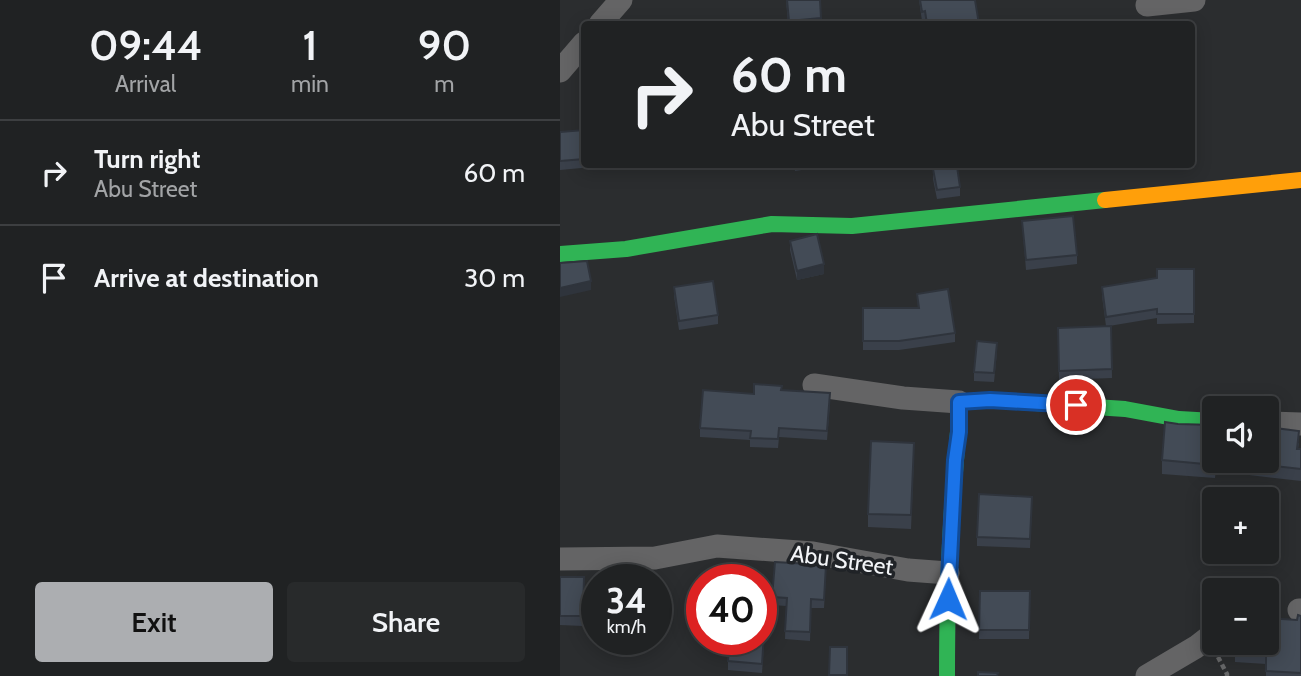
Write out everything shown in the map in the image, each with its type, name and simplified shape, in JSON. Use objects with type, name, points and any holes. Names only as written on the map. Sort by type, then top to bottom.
[{"type":"street","points":[[603,21],[621,0]]},
{"type":"street","points":[[1147,5],[1194,0]]},
{"type":"street","points":[[560,71],[581,46]]},
{"type":"street","points":[[560,254],[626,249],[772,224],[852,226],[1301,180]]},
{"type":"street","points":[[814,385],[903,398],[959,402],[990,400],[1125,409],[1202,420]]},
{"type":"street","points":[[947,676],[948,573],[959,402]]},
{"type":"street","points":[[1279,424],[1301,424]]},
{"type":"street","name":"Abu Street","points":[[560,559],[655,558],[717,546],[813,553],[908,570],[948,573]]},
{"type":"street","points":[[1147,676],[1202,645]]},
{"type":"path","points":[[1218,655],[1227,676]]},
{"type":"building","points":[[787,0],[820,0],[821,18],[789,21]]},
{"type":"building","points":[[920,0],[975,0],[978,21],[927,21],[925,11],[922,12]]},
{"type":"building","points":[[581,130],[581,159],[560,161],[560,132]]},
{"type":"building","points":[[957,168],[960,187],[937,190],[933,169]]},
{"type":"building","points":[[1073,216],[1077,255],[1026,260],[1022,221]]},
{"type":"building","points":[[817,234],[824,264],[797,271],[790,241]]},
{"type":"building","points":[[587,261],[591,281],[560,288],[560,263]]},
{"type":"building","points":[[1157,269],[1194,269],[1194,314],[1157,314],[1157,309],[1106,317],[1102,287],[1157,278]]},
{"type":"building","points":[[713,281],[718,315],[679,321],[674,287]]},
{"type":"building","points":[[948,289],[955,333],[899,341],[863,341],[863,308],[919,308],[917,294]]},
{"type":"building","points":[[1111,326],[1112,369],[1059,371],[1058,328]]},
{"type":"building","points":[[977,341],[997,343],[994,373],[974,372]]},
{"type":"building","points":[[754,384],[782,386],[781,390],[830,393],[827,431],[779,428],[778,439],[750,438],[751,431],[700,428],[703,390],[754,394]]},
{"type":"building","points":[[1165,422],[1202,425],[1202,464],[1162,460]]},
{"type":"building","points":[[1279,428],[1299,431],[1297,449],[1301,449],[1301,469],[1279,466]]},
{"type":"building","points":[[871,441],[914,443],[911,515],[868,514]]},
{"type":"building","points":[[979,494],[1032,497],[1030,539],[977,537]]},
{"type":"building","points":[[775,562],[826,565],[824,600],[811,599],[810,632],[785,631],[787,598],[777,597],[777,564]]},
{"type":"building","points":[[560,577],[581,577],[581,616],[560,616]]},
{"type":"building","points":[[980,591],[1030,591],[1029,630],[979,630]]},
{"type":"building","points":[[1298,615],[1301,616],[1301,673],[1266,671],[1266,655],[1279,655],[1279,619],[1297,620]]},
{"type":"building","points":[[830,647],[847,647],[847,675],[829,675]]},
{"type":"building","points":[[728,655],[763,655],[762,664],[728,661]]},
{"type":"building","points":[[978,672],[998,673],[997,676],[978,676]]},
{"type":"traffic: fast","points":[[560,254],[626,249],[772,224],[852,226],[1105,200]]},
{"type":"traffic: fast","points":[[947,676],[949,563],[959,402],[990,400],[1125,409],[1202,420]]},
{"type":"traffic: slow","points":[[1105,200],[1301,180]]},
{"type":"route","points":[[948,599],[959,402],[990,400],[1076,405]]}]
